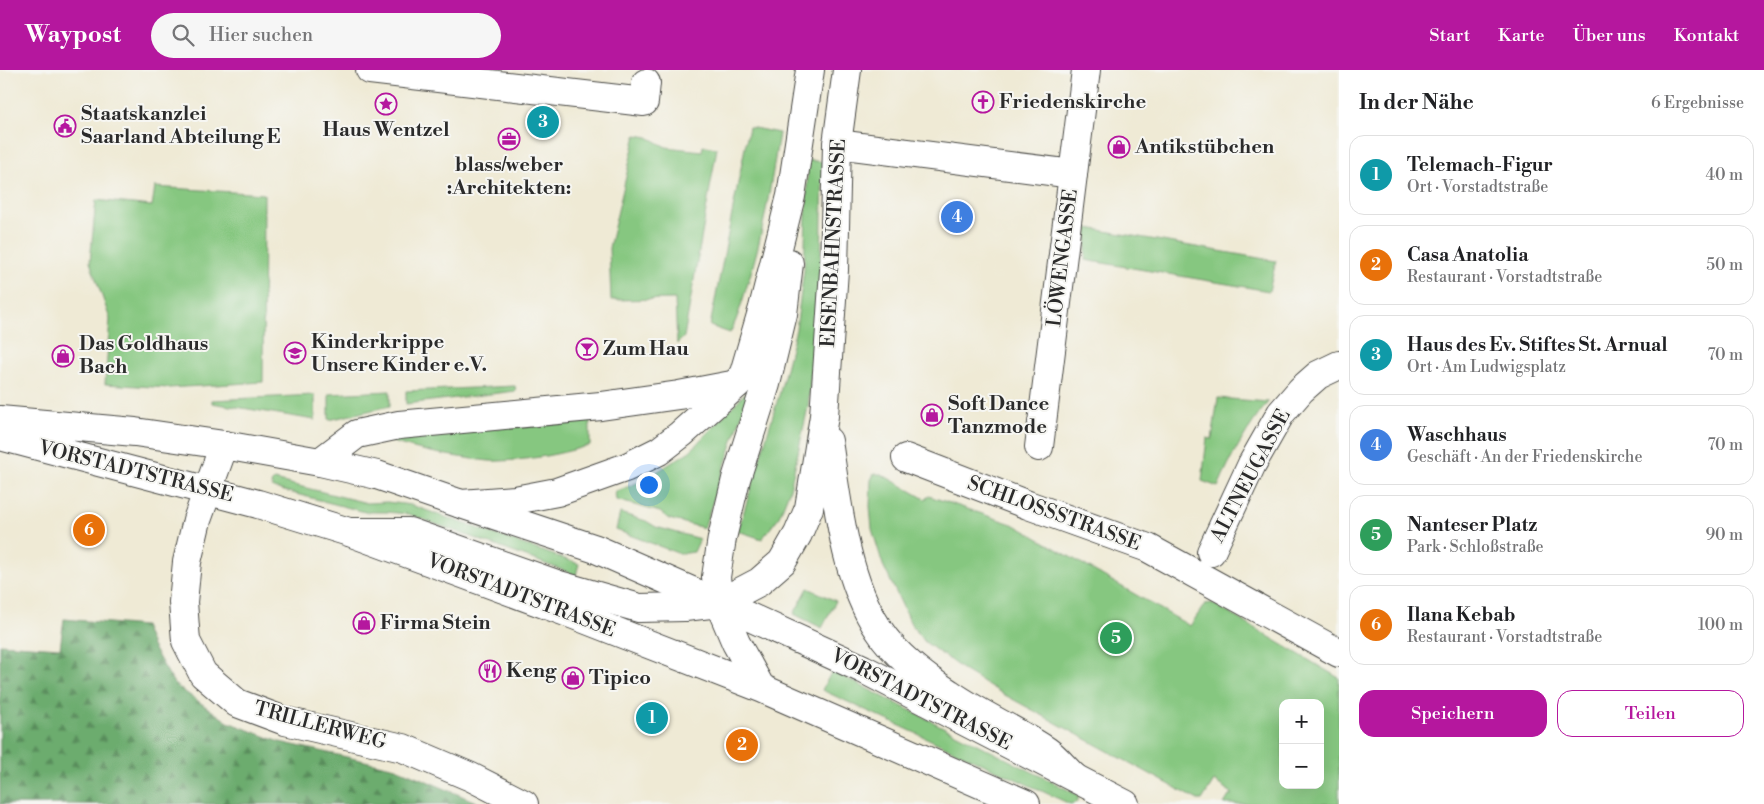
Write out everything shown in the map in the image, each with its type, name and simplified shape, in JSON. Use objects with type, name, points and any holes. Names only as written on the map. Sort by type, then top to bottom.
[{"type":"main road","points":[[370,70],[644,102],[646,83]]},
{"type":"main road","name":"EISENBAHNSTRASSE","points":[[461,504],[514,500],[557,492],[627,467],[659,451],[737,384],[744,373],[763,308],[791,196],[810,70]]},
{"type":"main road","name":"EISENBAHNSTRASSE","points":[[824,416],[834,270],[837,144],[847,70]]},
{"type":"main road","name":"LÖWENGASSE","points":[[1039,447],[1086,70]]},
{"type":"main road","points":[[837,144],[1074,174]]},
{"type":"main road","points":[[761,688],[736,643],[719,603],[716,577],[722,538],[736,479],[766,384],[783,314],[790,255],[791,196]]},
{"type":"main road","name":"ALTNEUGASSE","points":[[1205,563],[1252,464],[1281,413],[1301,390],[1318,375],[1339,365]]},
{"type":"main road","points":[[320,462],[357,434],[399,425],[601,406],[680,395],[737,384]]},
{"type":"main road","points":[[349,532],[410,532],[559,585],[639,608],[684,607],[719,603],[759,582],[782,562],[798,534],[808,508],[824,416]]},
{"type":"main road","points":[[824,416],[846,548],[861,594],[879,632],[906,660],[949,693],[1048,752],[1074,777]]},
{"type":"main road","name":"VORSTADTSTRASSE","points":[[0,420],[135,432],[320,462],[377,475],[596,549],[847,661],[1125,804]]},
{"type":"main road","name":"VORSTADTSTRASSE","points":[[0,436],[258,504],[349,532],[761,688],[1026,804]]},
{"type":"main road","name":"TRILLERWEG","points":[[224,445],[197,520],[187,562],[183,602],[186,641],[203,674],[237,703],[285,721],[403,748],[472,776],[524,804]]},
{"type":"main road","name":"SCHLOSSSTRASSE","points":[[906,458],[1028,505],[1148,548],[1205,563],[1339,653]]},
{"type":"green space","points":[[749,127],[779,133],[770,191],[758,248],[740,310],[730,333],[710,326]]},
{"type":"green space","points":[[636,135],[648,137],[666,147],[702,151],[703,146],[717,148],[684,337],[677,344],[675,299],[611,300],[609,248]]},
{"type":"green space","points":[[808,160],[823,162],[821,270],[808,407],[790,489],[779,517],[762,539],[738,531],[780,392],[796,329],[804,270]]},
{"type":"green space","points":[[155,187],[264,194],[263,382],[169,388],[105,384],[110,319],[90,262],[96,200],[152,206]]},
{"type":"green space","points":[[1088,228],[1276,261],[1269,291],[1085,260]]},
{"type":"green space","points":[[515,386],[516,391],[406,404],[406,391]]},
{"type":"green space","points":[[751,387],[704,528],[669,519],[660,512],[616,500],[615,492],[644,480],[690,451]]},
{"type":"green space","points":[[390,391],[390,406],[329,420],[329,394]]},
{"type":"green space","points":[[315,395],[315,420],[212,403],[212,400]]},
{"type":"green space","points":[[1218,398],[1268,402],[1240,443],[1218,487],[1202,481],[1207,438],[1212,439]]},
{"type":"green space","points":[[590,419],[590,445],[534,458],[493,461],[461,457],[416,449],[383,439]]},
{"type":"green space","points":[[874,474],[881,474],[925,499],[929,496],[1015,525],[1190,626],[1205,604],[1212,603],[1339,678],[1339,804],[1224,804],[1232,793],[1214,781],[1202,800],[1198,800],[1003,694],[965,671],[925,642],[912,626],[883,565],[872,529],[870,506],[871,480]]},
{"type":"green space","points":[[274,480],[367,503],[387,502],[411,505],[579,564],[576,575],[408,514],[365,512],[273,488],[271,483]]},
{"type":"green space","points":[[620,513],[646,521],[656,527],[700,539],[694,552],[680,554],[616,530]]},
{"type":"green space","points":[[808,588],[836,601],[822,628],[794,614]]},
{"type":"green space","points":[[64,619],[144,626],[152,646],[175,685],[228,722],[280,742],[396,768],[481,804],[0,804],[0,644],[60,648]]},
{"type":"green space","points":[[832,671],[1078,795],[1078,802],[1070,804],[822,690]]},
{"type":"place","name":"Friedenskirche","points":[[983,102]]},
{"type":"place","name":"Haus Wentzel","points":[[386,104]]},
{"type":"place","name":"Haus des Ev. Stiftes St. Arnual","points":[[543,122]]},
{"type":"place","name":"Staatskanzlei Saarland Abteilung E","points":[[65,126]]},
{"type":"place","name":"blass/weber :Architekten:","points":[[509,139]]},
{"type":"place","name":"Antikstübchen","points":[[1119,147]]},
{"type":"place","name":"Waschhaus","points":[[957,217]]},
{"type":"place","name":"Zum Hau","points":[[587,349]]},
{"type":"place","name":"Kinderkrippe Unsere Kinder e.V.","points":[[295,353]]},
{"type":"place","name":"Das Goldhaus Bach","points":[[63,356]]},
{"type":"place","name":"Soft Dance Tanzmode","points":[[932,415]]},
{"type":"place","name":"Ilana Kebab","points":[[89,530]]},
{"type":"place","name":"Firma Stein","points":[[364,623]]},
{"type":"place","name":"Nanteser Platz","points":[[1116,638]]},
{"type":"place","name":"Keng","points":[[490,671]]},
{"type":"place","name":"Tipico","points":[[573,678]]},
{"type":"place","name":"Telemach-Figur","points":[[652,718]]},
{"type":"place","name":"Casa Anatolia","points":[[742,745]]}]
